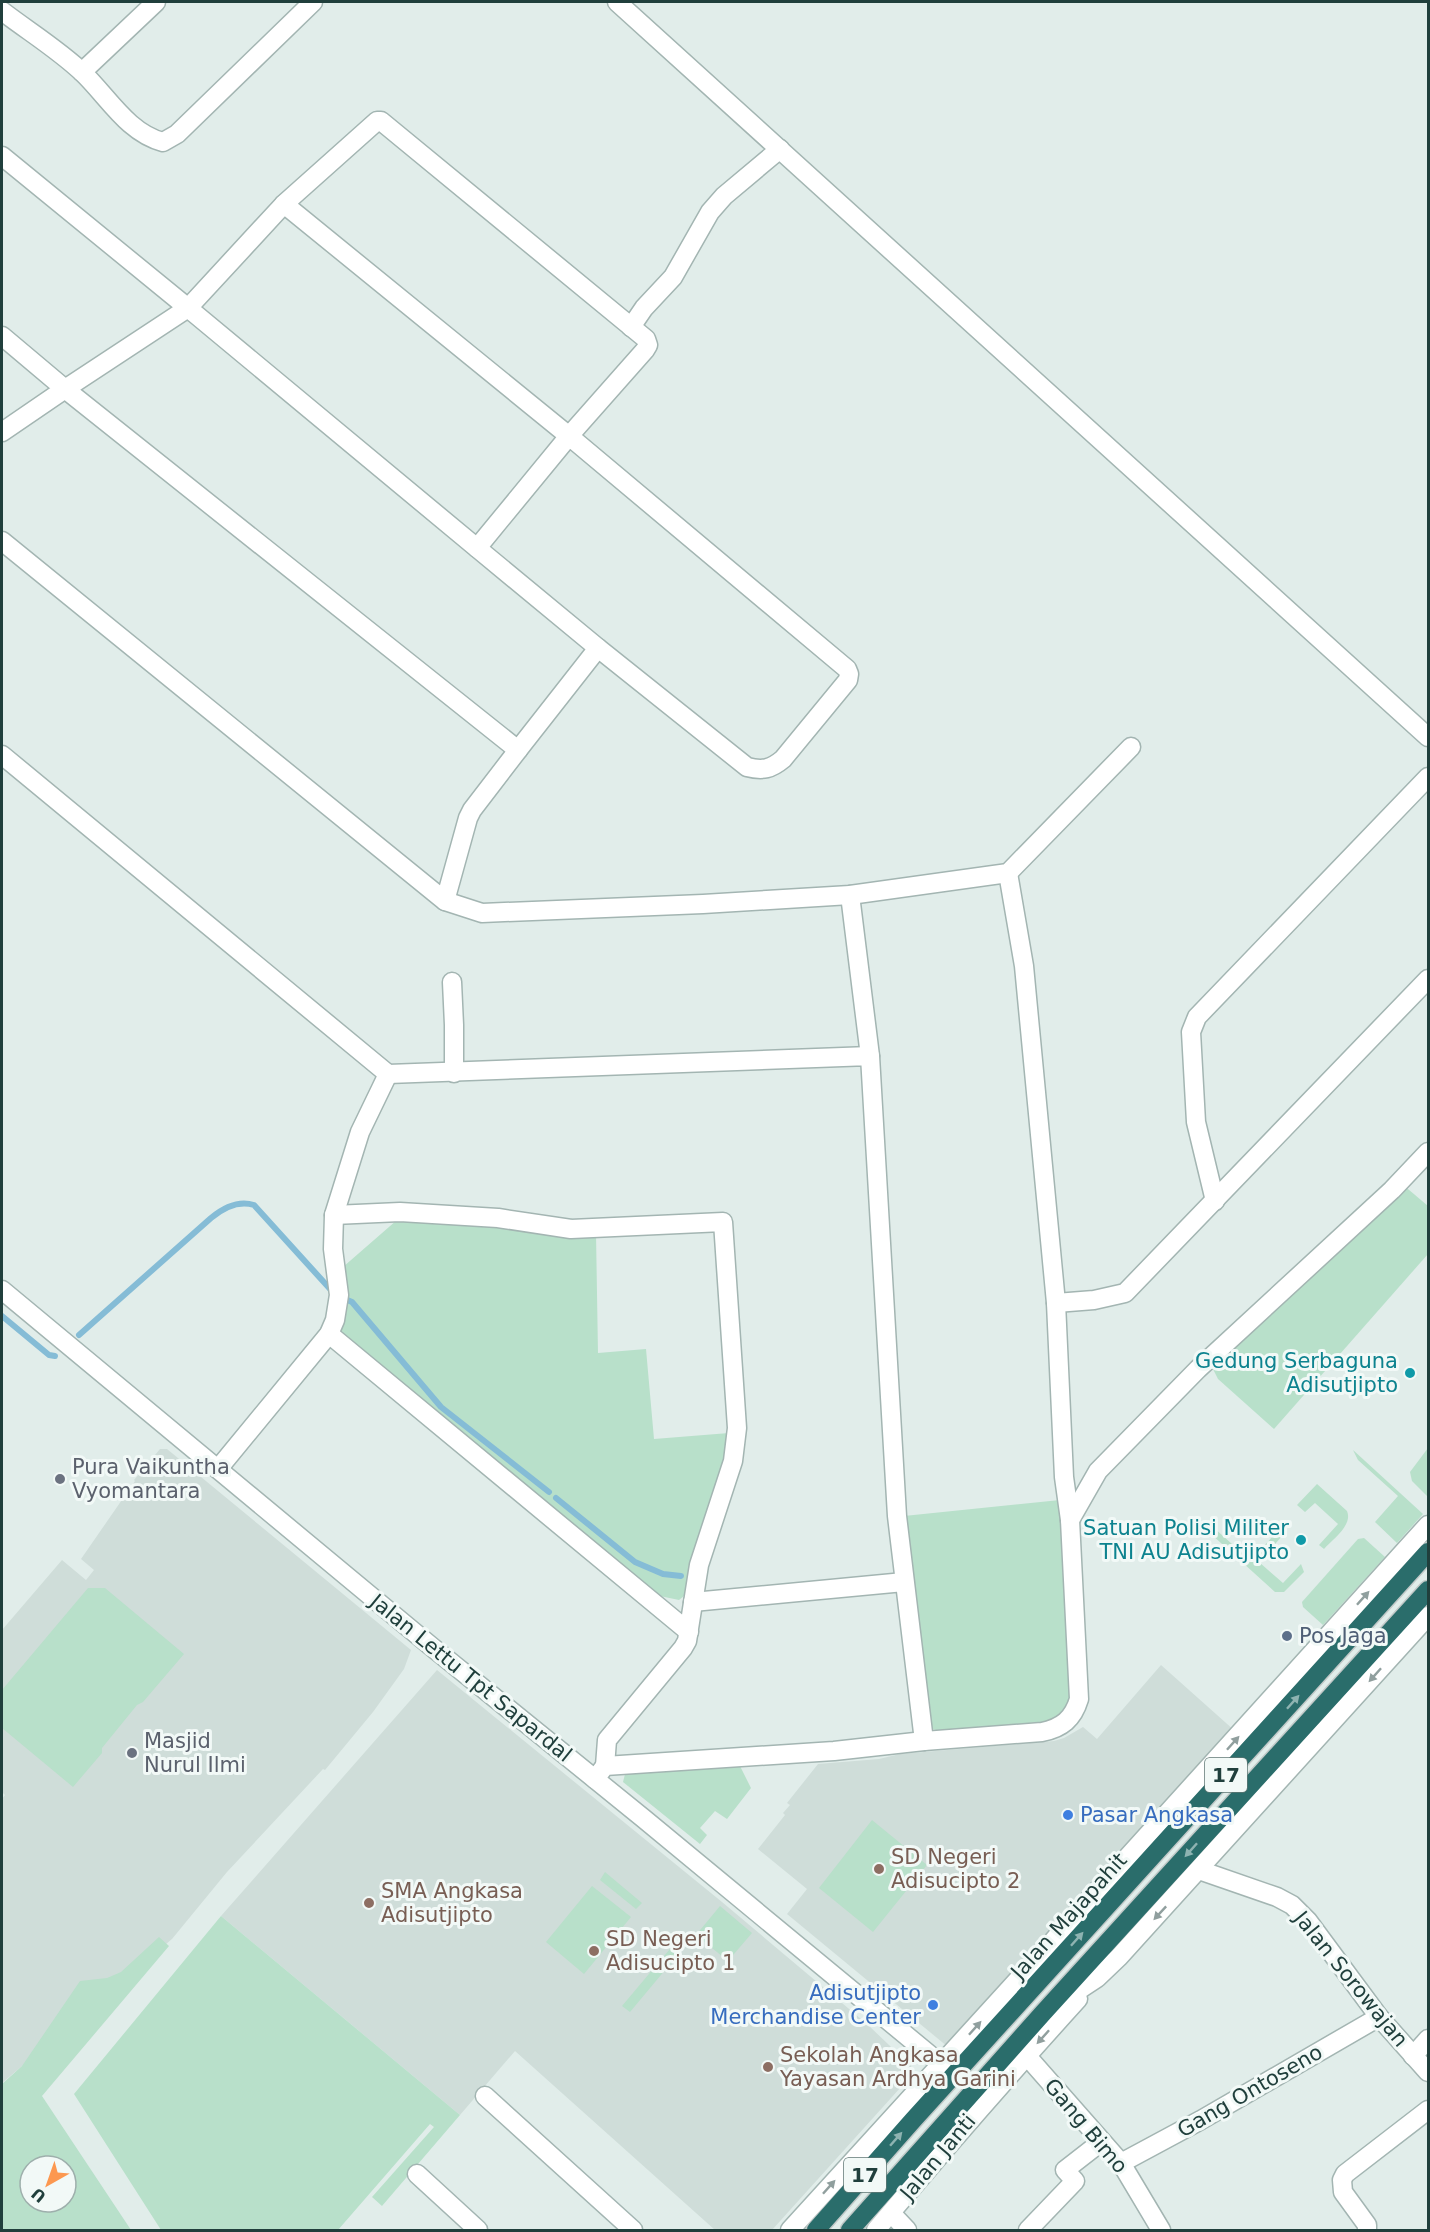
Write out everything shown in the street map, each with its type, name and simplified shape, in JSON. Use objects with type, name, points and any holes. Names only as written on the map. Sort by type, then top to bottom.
[{"type":"highway","name":"Jalan Majapahit","points":[[816,2230],[1024,1998],[1204,1788],[1428,1552]]},
{"type":"highway","name":"17","points":[[850,2230],[1043,2013],[1351,1688],[1428,1590]]},
{"type":"street","points":[[81,72],[156,2]]},
{"type":"street","points":[[2,11],[81,72],[137,130],[151,139],[163,142],[177,134],[313,2]]},
{"type":"street","points":[[617,2],[1428,737]]},
{"type":"street","points":[[2,432],[188,308],[284,204],[377,120],[631,327],[645,339],[648,345],[477,548]]},
{"type":"street","points":[[631,327],[673,277],[710,212],[724,196],[780,149]]},
{"type":"street","points":[[2,156],[738,761],[757,770],[771,769],[783,759],[848,680],[847,669],[569,436],[284,204]]},
{"type":"street","points":[[2,336],[65,389],[518,750]]},
{"type":"street","points":[[2,541],[445,901],[482,913],[850,895],[1008,873],[1131,747]]},
{"type":"street","points":[[445,901],[472,810],[598,648]]},
{"type":"street","points":[[2,755],[388,1074],[870,1056]]},
{"type":"street","points":[[1215,1201],[1196,1122],[1191,1032],[1197,1017],[1428,777]]},
{"type":"street","points":[[334,1215],[400,1212],[498,1218],[571,1229],[723,1222],[737,1428],[733,1461],[699,1565],[689,1632],[683,1648],[607,1740],[600,1772],[1053,1730],[1067,1722],[1075,1712],[1079,1699],[1070,1520],[1064,1476],[1056,1303],[1024,966],[1008,873]]},
{"type":"street","points":[[850,895],[870,1056],[897,1516],[924,1741]]},
{"type":"street","points":[[1056,1303],[1094,1300],[1125,1293],[1428,979]]},
{"type":"street","points":[[452,982],[454,1073]]},
{"type":"street","points":[[218,1469],[329,1334],[335,1320],[339,1295],[333,1249],[334,1215],[360,1132],[388,1074]]},
{"type":"street","points":[[1070,1520],[1098,1471],[1198,1369],[1392,1190],[1428,1152]]},
{"type":"street","name":"Jalan Lettu Tpt Sapardal","points":[[2,1290],[432,1647],[600,1772],[942,2065]]},
{"type":"street","points":[[329,1334],[689,1632]]},
{"type":"street","points":[[790,2230],[1053,1941],[1204,1788],[1428,1525]]},
{"type":"street","points":[[693,1602],[904,1582]]},
{"type":"street","points":[[1043,2013],[1097,1978],[1119,1957],[1199,1870],[1351,1688],[1428,1616]]},
{"type":"street","name":"Jalan Sorowajan","points":[[1199,1870],[1277,1896],[1292,1905],[1308,1921],[1379,2017],[1428,2072]]},
{"type":"street","points":[[1024,1998],[1053,1941]]},
{"type":"street","name":"Jalan Janti","points":[[876,2230],[1026,2055],[1097,1978]]},
{"type":"street","name":"Gang Ontoseno","points":[[1120,2163],[1201,2120],[1379,2017]]},
{"type":"street","points":[[1413,2056],[1428,2039]]},
{"type":"street","name":"Gang Bimo","points":[[1026,2055],[1120,2163],[1161,2230]]},
{"type":"street","points":[[485,2096],[633,2230]]},
{"type":"street","points":[[1367,2230],[1362,2217],[1343,2192],[1342,2180],[1345,2174],[1428,2110]]},
{"type":"street","points":[[1028,2230],[1075,2181],[1065,2170],[1101,2142]]},
{"type":"street","points":[[417,2175],[478,2230]]},
{"type":"street","points":[[891,2213],[907,2230]]},
{"type":"shaded area","points":[[160,1449],[167,1449],[411,1650],[404,1669],[373,1712],[325,1770],[323,1769],[227,1872],[172,1939],[2,2083],[2,1799],[5,1795],[2,1792],[2,1630],[62,1560],[86,1580],[94,1570],[81,1559],[134,1480]]},
{"type":"shaded area","points":[[1161,1665],[1235,1731],[948,2047],[787,1914],[807,1889],[758,1849],[785,1815],[783,1813],[790,1805],[787,1803],[818,1764],[879,1759],[900,1754],[1054,1741],[1083,1727],[1097,1739]]},
{"type":"shaded area","points":[[437,1670],[722,1902],[867,2024],[911,2066],[913,2072],[910,2077],[772,2230],[715,2230],[515,2051],[460,2115],[221,1916]]},
{"type":"green space","points":[[1395,1178],[1428,1206],[1428,1254],[1274,1429],[1218,1379],[1212,1367]]},
{"type":"green space","points":[[397,1220],[596,1233],[598,1353],[646,1349],[654,1439],[729,1433],[729,1445],[684,1596],[679,1600],[655,1595],[343,1337],[341,1324],[344,1302],[348,1294],[343,1267]]},
{"type":"green space","points":[[1428,1448],[1428,1497],[1412,1481],[1410,1472]]},
{"type":"green space","points":[[1353,1450],[1423,1514],[1397,1543],[1375,1522],[1398,1496],[1358,1460]]},
{"type":"green space","points":[[1317,1484],[1347,1511],[1348,1516],[1345,1527],[1324,1549],[1319,1545],[1338,1524],[1315,1503],[1305,1512],[1297,1505]]},
{"type":"green space","points":[[1060,1500],[1072,1695],[1066,1711],[1051,1721],[940,1731],[932,1729],[929,1725],[904,1516]]},
{"type":"green space","points":[[1214,1523],[1213,1527],[1251,1561],[1278,1530],[1283,1535],[1259,1562],[1283,1583],[1301,1564],[1304,1572],[1284,1592],[1275,1592],[1211,1534],[1211,1526]]},
{"type":"green space","points":[[1364,1538],[1385,1557],[1323,1625],[1303,1607],[1302,1602],[1358,1539]]},
{"type":"green space","points":[[88,1588],[105,1588],[184,1654],[143,1702],[137,1705],[102,1748],[102,1753],[73,1787],[2,1728],[2,1690]]},
{"type":"green space","points":[[740,1766],[751,1788],[727,1819],[715,1811],[700,1828],[707,1835],[700,1844],[623,1782],[625,1774],[631,1770]]},
{"type":"green space","points":[[872,1820],[927,1865],[873,1932],[819,1888]]},
{"type":"green space","points":[[605,1872],[642,1903],[636,1909],[600,1880]]},
{"type":"green space","points":[[592,1886],[631,1917],[584,1974],[546,1942]]},
{"type":"green space","points":[[720,1906],[752,1933],[728,1961],[696,1935]]},
{"type":"green space","points":[[221,1916],[460,2115],[382,2206],[372,2197],[434,2127],[430,2124],[338,2230],[161,2230],[74,2094]]},
{"type":"green space","points":[[686,1935],[691,1939],[630,2012],[622,2006],[680,1937],[682,1939]]},
{"type":"green space","points":[[159,1937],[169,1946],[42,2096],[131,2230],[2,2230],[2,2084],[22,2066],[80,1981],[107,1978],[121,1972]]},
{"type":"waterway","points":[[79,1335],[211,1218],[237,1204],[254,1205],[331,1290]]},
{"type":"waterway","points":[[345,1299],[352,1302],[441,1407],[549,1492]]},
{"type":"waterway","points":[[2,1316],[49,1355],[55,1356]]},
{"type":"waterway","points":[[556,1498],[635,1562],[663,1574],[681,1576]]},
{"type":"place","name":"Gedung Serbaguna Adisutjipto","points":[[1410,1373]]},
{"type":"place","name":"Pura Vaikuntha Vyomantara","points":[[60,1479]]},
{"type":"place","name":"Satuan Polisi Militer TNI AU Adisutjipto","points":[[1301,1540]]},
{"type":"place","name":"Pos Jaga","points":[[1287,1636]]},
{"type":"place","name":"Masjid Nurul Ilmi","points":[[132,1753]]},
{"type":"place","name":"Pasar Angkasa","points":[[1068,1815]]},
{"type":"place","name":"SD Negeri Adisucipto 2","points":[[879,1869]]},
{"type":"place","name":"SMA Angkasa Adisutjipto","points":[[369,1903]]},
{"type":"place","name":"SD Negeri Adisucipto 1","points":[[594,1951]]},
{"type":"place","name":"Adisutjipto Merchandise Center","points":[[933,2005]]},
{"type":"place","name":"Sekolah Angkasa Yayasan Ardhya Garini","points":[[768,2067]]}]
